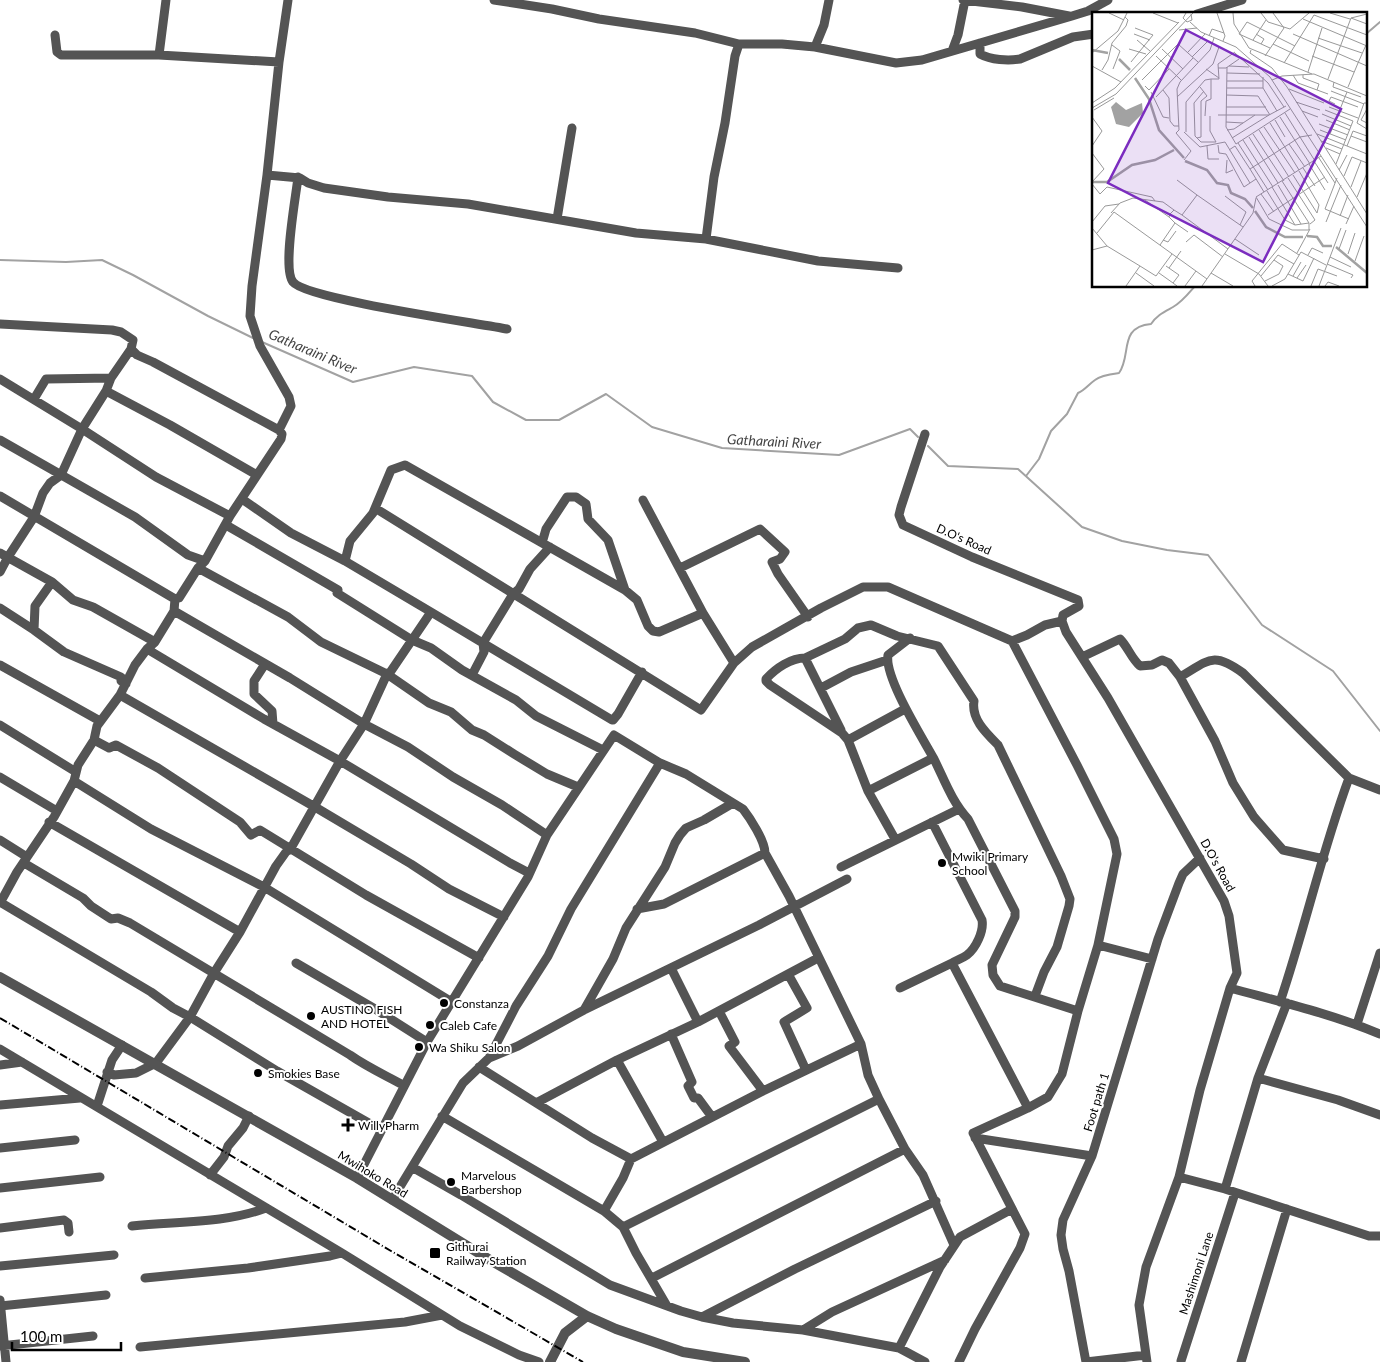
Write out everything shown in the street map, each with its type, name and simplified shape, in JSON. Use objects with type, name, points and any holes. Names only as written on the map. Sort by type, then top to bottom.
[{"type":"street","points":[[159,55],[166,0]]},
{"type":"street","points":[[279,430],[290,406],[289,397],[260,346],[250,316],[252,286],[288,0]]},
{"type":"street","points":[[494,0],[552,9],[599,20],[695,33],[739,44],[788,44],[815,47],[896,63],[922,60],[1072,16],[1088,11],[1108,0]]},
{"type":"street","points":[[815,47],[824,25],[829,0]]},
{"type":"street","points":[[952,51],[958,35],[964,0],[1022,7],[1072,16]]},
{"type":"street","points":[[1203,12],[1242,0]]},
{"type":"street","points":[[980,43],[980,54],[987,58],[1014,60],[1073,37],[1092,34]]},
{"type":"street","points":[[55,35],[57,52],[61,55],[159,55],[279,62]]},
{"type":"street","points":[[706,239],[733,62],[739,44]]},
{"type":"street","points":[[557,219],[572,128]]},
{"type":"street","points":[[267,175],[298,177],[308,183],[324,188],[397,198],[468,204],[636,233],[706,239],[818,261],[898,268]]},
{"type":"street","points":[[298,177],[288,256],[292,282],[301,288],[351,302],[507,328]]},
{"type":"street","points":[[0,324],[112,330],[121,332],[133,340],[131,348],[111,378],[106,391],[82,429],[61,475],[50,483],[43,494],[34,517],[4,555],[0,572]]},
{"type":"street","points":[[131,348],[137,355],[279,430],[282,434],[281,439],[230,516],[206,561],[198,568],[179,598],[175,599]]},
{"type":"street","points":[[34,399],[46,379],[111,378]]},
{"type":"street","points":[[0,379],[156,477],[230,516]]},
{"type":"street","points":[[106,391],[257,475]]},
{"type":"street","name":"D.O's Road","points":[[925,434],[899,515],[903,525],[1078,600],[1079,606],[1063,615],[1062,622],[1200,858],[1224,901],[1229,916],[1237,973],[1230,988],[1200,1090],[1179,1177],[1146,1267],[1139,1305],[1146,1359]]},
{"type":"street","points":[[0,440],[135,517],[188,555],[206,561]]},
{"type":"street","points":[[345,561],[350,541],[373,513],[391,470],[405,465],[625,590],[637,600],[648,626],[653,631],[659,632],[704,613]]},
{"type":"street","points":[[0,496],[175,599]]},
{"type":"street","points":[[472,675],[484,652],[483,643],[546,545],[546,529],[568,497],[579,498],[586,504],[588,519],[608,540],[625,590]]},
{"type":"street","points":[[242,499],[291,533],[345,561],[541,679],[614,720],[642,672]]},
{"type":"street","points":[[643,500],[704,613],[734,663]]},
{"type":"street","points":[[375,508],[642,672],[700,710],[734,663],[752,647],[863,587],[888,587],[1012,641],[1116,844],[1117,859],[1098,945],[1059,1081],[1048,1097],[973,1133],[1026,1234],[959,1362]]},
{"type":"street","points":[[226,525],[338,590],[337,593],[412,640],[431,648],[462,670],[516,700],[536,716],[603,750]]},
{"type":"street","points":[[680,568],[760,529],[785,552],[780,559],[772,562],[778,574],[808,617]]},
{"type":"street","points":[[4,555],[52,582],[73,600],[92,607],[155,642]]},
{"type":"street","points":[[198,568],[288,617],[321,642],[387,674],[430,703],[451,712],[472,730],[484,735],[547,774],[578,787]]},
{"type":"street","points":[[34,630],[35,606],[52,582]]},
{"type":"street","points":[[175,599],[174,611],[155,642],[135,665],[120,695],[96,726],[94,740],[78,765],[75,777],[57,811],[1,899],[151,992],[173,1008],[381,1130]]},
{"type":"street","points":[[0,608],[64,652],[121,677],[121,681],[126,684]]},
{"type":"street","points":[[174,611],[364,724],[408,747],[547,835]]},
{"type":"street","points":[[107,1072],[114,1075],[136,1073],[156,1063],[190,1017],[276,866],[291,848],[340,760],[364,724],[387,674],[391,671],[431,612]]},
{"type":"street","points":[[1012,641],[1045,625],[1062,622]]},
{"type":"street","points":[[845,736],[770,685],[766,679],[775,670],[845,639],[858,628],[870,625],[897,636],[938,646],[974,701],[973,709],[983,730],[998,745],[1070,899],[1057,947],[1044,972],[1035,996]]},
{"type":"street","points":[[910,638],[888,655],[887,660],[905,709],[933,758],[959,810],[968,819],[1015,912],[1015,917],[992,965],[993,975],[1000,986],[1078,1011]]},
{"type":"street","points":[[1082,656],[1120,638],[1140,666],[1152,665],[1162,660],[1169,663],[1180,676],[1214,741],[1233,783],[1254,817],[1283,850],[1324,860]]},
{"type":"street","points":[[147,649],[273,724],[340,760],[494,854],[529,873]]},
{"type":"street","points":[[805,658],[845,736],[868,791],[895,839]]},
{"type":"street","points":[[1180,676],[1209,660],[1217,659],[1228,662],[1243,673],[1349,778],[1380,790]]},
{"type":"street","points":[[821,688],[851,672],[887,660]]},
{"type":"street","points":[[265,664],[254,681],[254,694],[272,711],[273,724]]},
{"type":"street","points":[[0,665],[100,721]]},
{"type":"street","points":[[120,695],[315,807],[411,864],[448,889],[504,917]]},
{"type":"street","points":[[845,736],[905,709]]},
{"type":"street","points":[[0,725],[151,829],[264,887],[452,1002]]},
{"type":"street","points":[[357,1178],[403,1085],[427,1042],[504,917],[529,873],[547,835],[614,735],[660,763],[686,774],[743,809],[749,817],[765,847],[765,853],[794,907],[861,1044],[868,1075],[879,1099],[936,1201],[954,1245]]},
{"type":"street","points":[[94,740],[109,748],[116,745],[158,768],[240,822],[251,835],[260,830],[366,896],[479,958]]},
{"type":"street","points":[[868,791],[933,758]]},
{"type":"street","points":[[489,1058],[516,1006],[548,956],[571,909],[660,763]]},
{"type":"street","points":[[0,777],[57,811]]},
{"type":"street","points":[[1225,1189],[1258,1078],[1284,1002],[1324,860],[1333,820],[1349,778]]},
{"type":"street","points":[[584,1010],[613,959],[626,928],[665,867],[675,843],[686,828],[733,803]]},
{"type":"street","points":[[841,867],[895,839],[959,810]]},
{"type":"street","points":[[49,822],[240,932]]},
{"type":"street","points":[[900,988],[968,955],[984,927],[932,822]]},
{"type":"street","points":[[0,840],[25,860],[111,919],[118,918],[130,923],[372,1070],[403,1085]]},
{"type":"street","points":[[637,909],[664,904],[765,853]]},
{"type":"street","name":"Foot path 1","points":[[1086,1362],[1061,1235],[1063,1220],[1092,1156],[1152,959],[1183,874],[1200,858]]},
{"type":"street","points":[[392,1200],[463,1083],[489,1058],[518,1046],[584,1010],[847,879]]},
{"type":"street","points":[[1098,945],[1152,959]]},
{"type":"street","points":[[1357,1024],[1380,953]]},
{"type":"street","points":[[536,1103],[617,1060],[698,1022],[818,958]]},
{"type":"street","points":[[296,963],[427,1042]]},
{"type":"street","points":[[952,963],[1028,1108]]},
{"type":"street","points":[[671,968],[698,1022]]},
{"type":"street","points":[[788,974],[808,1008],[784,1022],[806,1070]]},
{"type":"street","name":"Mwihoko Road","points":[[0,977],[156,1063],[357,1178],[490,1260],[587,1316],[616,1329],[683,1352],[745,1362]]},
{"type":"street","points":[[1230,988],[1357,1024],[1380,1034]]},
{"type":"street","points":[[719,1011],[735,1042],[729,1046],[763,1092]]},
{"type":"street","points":[[671,1034],[692,1082],[688,1086],[694,1098],[698,1098],[712,1117]]},
{"type":"street","points":[[604,1210],[623,1178],[631,1158],[861,1044]]},
{"type":"street","points":[[97,1106],[104,1090],[107,1072],[122,1045]]},
{"type":"street","points":[[0,1049],[342,1253],[442,1315],[519,1355],[539,1362]]},
{"type":"street","points":[[617,1060],[663,1142]]},
{"type":"street","points":[[0,1065],[22,1062]]},
{"type":"street","points":[[478,1067],[592,1138],[631,1158]]},
{"type":"street","points":[[1258,1078],[1338,1100],[1380,1114]]},
{"type":"street","points":[[0,1106],[80,1098]]},
{"type":"street","points":[[623,1227],[879,1099]]},
{"type":"street","points":[[210,1174],[224,1157],[228,1146],[243,1128],[249,1116]]},
{"type":"street","points":[[442,1116],[604,1210],[623,1227],[667,1306]]},
{"type":"street","points":[[975,1138],[1092,1156]]},
{"type":"street","points":[[0,1148],[75,1140]]},
{"type":"street","points":[[652,1278],[906,1149]]},
{"type":"street","points":[[412,1167],[610,1286],[702,1317],[733,1323],[803,1330],[899,1348],[925,1362]]},
{"type":"street","points":[[0,1188],[100,1177]]},
{"type":"street","points":[[1179,1177],[1225,1189],[1369,1236],[1380,1236]]},
{"type":"street","name":"Mashimoni Lane","points":[[1181,1361],[1235,1193]]},
{"type":"street","points":[[702,1317],[795,1269],[936,1201]]},
{"type":"street","points":[[132,1226],[246,1216],[266,1208]]},
{"type":"street","points":[[899,1348],[945,1260],[960,1237],[1012,1209]]},
{"type":"street","points":[[1241,1362],[1287,1209]]},
{"type":"street","points":[[0,1228],[64,1220],[68,1223],[69,1232]]},
{"type":"street","points":[[145,1278],[248,1268],[342,1253]]},
{"type":"street","points":[[0,1266],[114,1254]]},
{"type":"street","points":[[803,1330],[832,1312],[945,1260]]},
{"type":"street","points":[[0,1306],[106,1294]]},
{"type":"street","points":[[0,1300],[2,1346],[6,1362]]},
{"type":"street","points":[[140,1348],[405,1322],[442,1315]]},
{"type":"street","points":[[550,1362],[565,1333],[587,1316]]},
{"type":"street","points":[[2,1346],[93,1336]]},
{"type":"street","points":[[1086,1362],[1146,1359]]},
{"type":"waterway","points":[[1368,32],[1380,22]]},
{"type":"waterway","name":"Gatharaini River","points":[[0,260],[66,262],[102,260],[253,338]]},
{"type":"waterway","points":[[1026,476],[1039,459],[1051,431],[1067,414],[1078,393],[1100,377],[1119,373],[1123,366],[1130,336],[1134,330],[1151,324],[1158,316],[1185,298],[1193,288]]},
{"type":"waterway","name":"Gatharaini River","points":[[262,342],[353,382],[414,367],[472,376],[493,402],[526,420],[559,420],[606,394],[652,427],[722,448],[839,455],[910,429],[918,437]]},
{"type":"waterway","name":"Gatharaini River","points":[[928,446],[948,466],[1018,469],[1082,527],[1122,541],[1167,550],[1208,555],[1262,625],[1333,671],[1380,731]]},
{"type":"railway","points":[[0,1018],[391,1251],[583,1362]]},
{"type":"place","name":"Mwiki Primary School","points":[[942,863]]},
{"type":"place","name":"Constanza","points":[[444,1003]]},
{"type":"place","name":"AUSTINO FISH AND HOTEL","points":[[311,1016]]},
{"type":"place","name":"Caleb Cafe","points":[[430,1025]]},
{"type":"place","name":"Wa Shiku Salon","points":[[419,1047]]},
{"type":"place","name":"Smokies Base","points":[[258,1073]]},
{"type":"place","name":"WillyPharm","points":[[348,1125]]},
{"type":"place","name":"Marvelous Barbershop","points":[[451,1182]]},
{"type":"place","name":"Githurai Railway Station","points":[[435,1253]]}]
